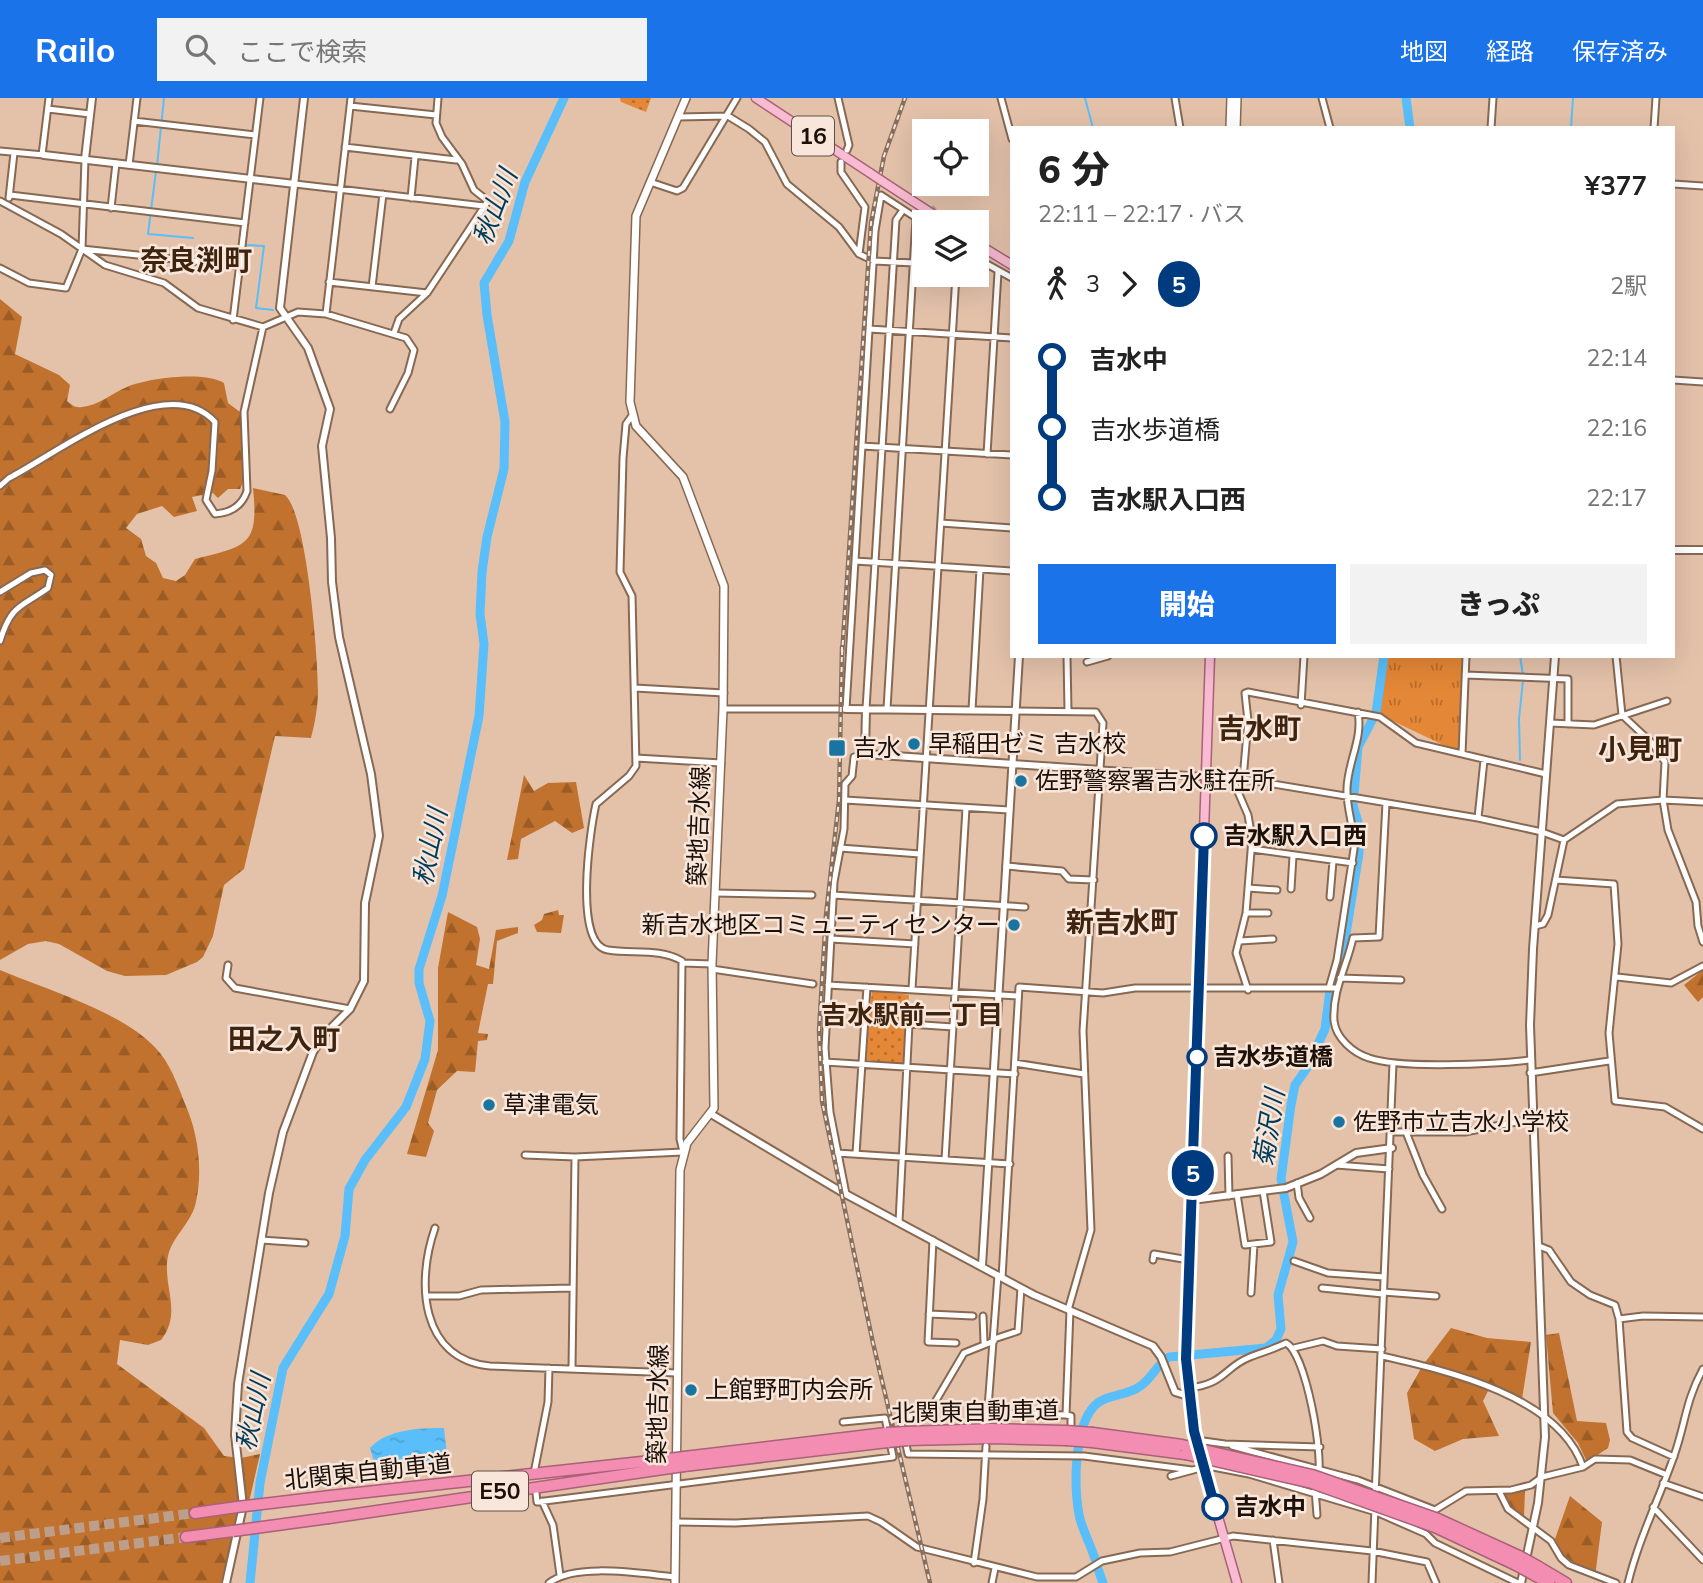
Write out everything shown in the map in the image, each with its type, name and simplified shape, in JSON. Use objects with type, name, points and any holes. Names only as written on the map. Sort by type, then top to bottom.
[{"type":"highway","name":"北関東自動車道","points":[[186,1537],[329,1518],[684,1462],[887,1438],[1066,1436],[1184,1449],[1312,1483],[1433,1523],[1564,1582]]},
{"type":"highway","name":"北関東自動車道","points":[[195,1513],[330,1496],[670,1464]]},
{"type":"highway","name":"北関東自動車道","points":[[1538,1572],[1549,1583]]},
{"type":"main road","points":[[631,416],[635,224],[686,98]]},
{"type":"main road","name":"16","points":[[756,98],[927,210]]},
{"type":"main road","points":[[1230,126],[1231,98]]},
{"type":"main road","points":[[1236,126],[1237,98]]},
{"type":"main road","points":[[989,251],[1010,264]]},
{"type":"main road","name":"築地吉水線","points":[[631,416],[639,431],[683,477],[723,575],[724,693],[712,967],[714,1104],[711,1114],[690,1138],[683,1152],[680,1178],[675,1580]]},
{"type":"main road","points":[[1210,658],[1189,1260],[1188,1392],[1203,1468],[1237,1583]]},
{"type":"street","points":[[43,155],[49,98]]},
{"type":"street","points":[[0,268],[29,283],[66,288],[82,249],[85,159],[92,98]]},
{"type":"street","points":[[129,165],[137,98]]},
{"type":"street","points":[[233,320],[260,98]]},
{"type":"street","points":[[226,1583],[243,1506],[234,1422],[261,1240],[277,1155],[310,1060],[323,1036],[350,1009],[364,982],[365,903],[379,836],[379,820],[339,637],[332,582],[322,446],[330,409],[308,348],[280,307],[304,98]]},
{"type":"street","points":[[326,314],[351,98]]},
{"type":"street","points":[[394,333],[399,319],[427,293],[488,200],[474,190],[442,137],[436,115],[438,98]]},
{"type":"street","points":[[650,182],[677,191],[683,188],[737,98]]},
{"type":"street","points":[[838,98],[849,145],[847,150]]},
{"type":"street","points":[[1001,98],[1010,132]]},
{"type":"street","points":[[1175,98],[1180,126]]},
{"type":"street","points":[[1322,98],[1329,126]]},
{"type":"street","points":[[1491,126],[1493,98]]},
{"type":"street","points":[[1654,126],[1656,98]]},
{"type":"street","points":[[350,106],[436,115]]},
{"type":"street","points":[[48,109],[90,114]]},
{"type":"street","points":[[678,117],[728,116],[758,135],[787,184],[839,227],[859,254],[874,261],[912,263]]},
{"type":"street","points":[[134,121],[255,135]]},
{"type":"street","points":[[345,147],[458,160]]},
{"type":"street","points":[[0,151],[485,206]]},
{"type":"street","points":[[8,204],[15,153]]},
{"type":"street","points":[[411,198],[415,157]]},
{"type":"street","points":[[841,162],[841,172],[865,207],[859,254]]},
{"type":"street","points":[[111,208],[116,163]]},
{"type":"street","points":[[1675,184],[1703,186]]},
{"type":"street","points":[[372,287],[383,194]]},
{"type":"street","points":[[9,195],[245,223]]},
{"type":"street","points":[[846,709],[869,329],[881,195],[912,214]]},
{"type":"street","points":[[0,201],[112,269],[164,283],[192,305],[233,320],[263,327],[298,312],[326,314],[394,333],[409,340],[414,350],[408,373],[394,395],[390,410]]},
{"type":"street","points":[[865,754],[896,220],[904,209]]},
{"type":"street","points":[[82,249],[240,266]]},
{"type":"street","points":[[989,266],[1010,277]]},
{"type":"street","points":[[987,454],[998,272]]},
{"type":"street","points":[[329,282],[427,293]]},
{"type":"street","points":[[887,709],[912,287]]},
{"type":"street","points":[[912,989],[955,287]]},
{"type":"street","points":[[0,486],[9,478],[107,422],[148,409],[179,405],[200,410],[215,422],[216,438],[205,500],[215,514],[234,509],[244,500],[247,491],[244,412],[263,327]]},
{"type":"street","points":[[869,329],[1010,338]]},
{"type":"street","points":[[1675,380],[1703,382]]},
{"type":"street","points":[[631,416],[626,424],[623,458],[620,572],[632,596],[636,766],[629,776],[596,804],[589,856],[590,934],[602,948],[662,954],[676,957],[683,963],[813,984]]},
{"type":"street","points":[[862,446],[1010,455]]},
{"type":"street","points":[[941,523],[1010,527]]},
{"type":"street","points":[[1675,550],[1703,550]]},
{"type":"street","points":[[855,561],[1010,571]]},
{"type":"street","points":[[972,710],[980,569]]},
{"type":"street","points":[[0,592],[31,573],[45,570],[51,575],[48,588],[24,600],[5,624],[0,641]]},
{"type":"street","points":[[982,1266],[1019,658]]},
{"type":"street","points":[[1067,658],[1068,711]]},
{"type":"street","points":[[1087,662],[1101,658]]},
{"type":"street","points":[[1301,705],[1304,658]]},
{"type":"street","points":[[1462,754],[1466,658]]},
{"type":"street","points":[[1433,1523],[1435,1543],[1520,1583],[1542,1477],[1546,1416],[1530,1060],[1535,926],[1555,658]]},
{"type":"street","points":[[1616,658],[1622,715],[1662,754],[1665,762],[1662,800],[1669,836],[1680,855],[1685,880],[1696,902],[1698,926],[1703,942]]},
{"type":"street","points":[[1465,675],[1568,679],[1568,724]]},
{"type":"street","points":[[635,688],[724,693]]},
{"type":"street","points":[[1243,779],[1248,721],[1245,693],[1380,717],[1416,743],[1546,774]]},
{"type":"street","points":[[1550,723],[1594,725],[1667,701]]},
{"type":"street","points":[[723,709],[1068,711],[1096,712],[1103,718],[1086,992],[1084,1074],[1091,1230],[1069,1310],[1066,1415]]},
{"type":"street","points":[[1329,988],[1337,960],[1353,863],[1355,832],[1347,796],[1352,754],[1362,730],[1358,712]]},
{"type":"street","points":[[846,1194],[837,1153],[825,1062],[833,895],[845,784],[852,776],[853,759],[865,754],[1243,779],[1478,818],[1542,832],[1564,840]]},
{"type":"street","points":[[636,758],[721,763]]},
{"type":"street","points":[[1478,818],[1484,760]]},
{"type":"street","points":[[1232,778],[1248,815],[1252,849],[1246,913],[1236,953],[1248,990]]},
{"type":"street","points":[[845,800],[1009,810]]},
{"type":"street","points":[[1535,926],[1546,921],[1564,840],[1617,804],[1662,800],[1703,802]]},
{"type":"street","points":[[1386,803],[1379,937],[1353,938],[1336,988],[1334,1020],[1342,1039],[1369,1058],[1393,1063],[1530,1060]]},
{"type":"street","points":[[945,1160],[966,808]]},
{"type":"street","points":[[840,848],[920,854]]},
{"type":"street","points":[[1252,849],[1353,863]]},
{"type":"street","points":[[1291,889],[1293,856]]},
{"type":"street","points":[[1330,897],[1333,861]]},
{"type":"street","points":[[1006,866],[1062,871],[1069,879],[1094,880]]},
{"type":"street","points":[[1556,880],[1614,884],[1618,944],[1609,1033],[1609,1061],[1615,1101],[1665,1107],[1703,1129]]},
{"type":"street","points":[[1248,888],[1277,890]]},
{"type":"street","points":[[715,893],[812,895]]},
{"type":"street","points":[[833,895],[1025,907]]},
{"type":"street","points":[[1246,913],[1268,912]]},
{"type":"street","points":[[831,939],[915,944]]},
{"type":"street","points":[[1240,941],[1273,939]]},
{"type":"street","points":[[525,1155],[575,1157],[683,1152],[680,1139],[683,963]]},
{"type":"street","points":[[228,965],[226,978],[235,988],[350,1009]]},
{"type":"street","points":[[1616,977],[1671,982],[1703,966]]},
{"type":"street","points":[[1340,978],[1401,980]]},
{"type":"street","points":[[828,985],[1018,996]]},
{"type":"street","points":[[856,1154],[867,987]]},
{"type":"street","points":[[987,1422],[1010,1164],[1019,987],[1086,992],[1135,988],[1336,988]]},
{"type":"street","points":[[898,1222],[909,1024],[953,1027]]},
{"type":"street","points":[[1530,1073],[1609,1061]]},
{"type":"street","points":[[825,1062],[1015,1074]]},
{"type":"street","points":[[1015,1063],[1084,1074]]},
{"type":"street","points":[[1371,1583],[1392,1148],[1393,1063]]},
{"type":"street","points":[[711,1114],[846,1194],[1021,1288],[1153,1346],[1161,1357],[1175,1392],[1188,1392],[1223,1378],[1238,1364],[1286,1343],[1294,1348],[1320,1447],[1321,1469],[1314,1492],[1317,1515]]},
{"type":"street","points":[[1392,1132],[1465,1132],[1532,1119]]},
{"type":"street","points":[[1406,1132],[1423,1175],[1442,1209]]},
{"type":"street","points":[[1192,1200],[1263,1191],[1297,1183],[1356,1153],[1392,1148]]},
{"type":"street","points":[[837,1153],[1010,1164]]},
{"type":"street","points":[[1228,1156],[1229,1196]]},
{"type":"street","points":[[572,1368],[575,1157]]},
{"type":"street","points":[[1332,1165],[1389,1169]]},
{"type":"street","points":[[1297,1183],[1299,1198],[1310,1218]]},
{"type":"street","points":[[1237,1194],[1245,1245],[1271,1242],[1263,1191]]},
{"type":"street","points":[[435,1228],[427,1254],[426,1311],[442,1342],[462,1361],[490,1366],[677,1373]]},
{"type":"street","points":[[261,1240],[305,1243]]},
{"type":"street","points":[[933,1240],[928,1342],[956,1343]]},
{"type":"street","points":[[1251,1293],[1254,1244]]},
{"type":"street","points":[[1539,1246],[1549,1250],[1564,1274],[1580,1289],[1612,1303],[1619,1319],[1627,1432],[1632,1438],[1674,1457]]},
{"type":"street","points":[[1153,1260],[1154,1254],[1189,1260]]},
{"type":"street","points":[[1294,1261],[1328,1273],[1384,1278]]},
{"type":"street","points":[[426,1296],[450,1297],[481,1290],[573,1287]]},
{"type":"street","points":[[1322,1287],[1436,1296]]},
{"type":"street","points":[[1021,1288],[1018,1331],[984,1342],[964,1353],[928,1414],[900,1417],[908,1454],[986,1449],[1068,1455],[1192,1471]]},
{"type":"street","points":[[929,1314],[973,1317]]},
{"type":"street","points":[[983,1316],[984,1342]]},
{"type":"street","points":[[1619,1319],[1643,1316],[1703,1317]]},
{"type":"street","points":[[1294,1348],[1323,1341],[1337,1346],[1382,1349]]},
{"type":"street","points":[[1382,1356],[1500,1392],[1546,1416],[1559,1426],[1578,1450],[1584,1467]]},
{"type":"street","points":[[535,1468],[548,1402],[549,1368]]},
{"type":"street","points":[[1628,1583],[1635,1552],[1674,1457],[1688,1396],[1703,1369]]},
{"type":"street","points":[[988,1413],[1066,1415],[1072,1419],[1068,1455]]},
{"type":"street","points":[[536,1493],[537,1502],[677,1482],[893,1457],[885,1418],[843,1422]]},
{"type":"street","points":[[1196,1440],[1320,1447]]},
{"type":"street","points":[[1231,1444],[1375,1487],[1433,1523]]},
{"type":"street","points":[[1229,1470],[1231,1444]]},
{"type":"street","points":[[974,1563],[983,1499],[986,1449]]},
{"type":"street","points":[[1259,1477],[1265,1454]]},
{"type":"street","points":[[1433,1523],[1466,1491],[1499,1491],[1531,1485],[1542,1477],[1584,1467],[1595,1460],[1630,1460],[1667,1475]]},
{"type":"street","points":[[1171,1476],[1203,1468],[1229,1470],[1314,1492],[1376,1512],[1433,1523]]},
{"type":"street","points":[[1662,1483],[1703,1497]]},
{"type":"street","points":[[1499,1491],[1508,1509],[1551,1541],[1561,1559],[1569,1565],[1616,1583]]},
{"type":"street","points":[[542,1501],[553,1525],[559,1575]]},
{"type":"street","points":[[1653,1507],[1703,1560]]},
{"type":"street","points":[[676,1522],[735,1523],[868,1516],[881,1521],[914,1546],[1037,1577],[1076,1577],[1102,1561],[1140,1553],[1170,1552],[1245,1535],[1273,1541],[1372,1551],[1427,1562],[1436,1583]]},
{"type":"street","points":[[1273,1541],[1279,1583]]},
{"type":"street","points":[[992,1583],[995,1568]]},
{"type":"street","points":[[549,1583],[559,1575],[620,1572],[675,1580]]},
{"type":"green space","points":[[620,98],[651,98],[646,112],[621,102]]},
{"type":"green space","points":[[0,299],[22,317],[15,354],[59,375],[70,385],[67,401],[75,407],[94,404],[127,387],[148,381],[203,377],[224,383],[228,403],[240,412],[245,477],[240,489],[228,489],[218,498],[213,493],[192,497],[197,511],[174,517],[162,506],[137,514],[126,528],[141,539],[146,556],[156,563],[163,578],[176,581],[185,575],[195,559],[227,551],[246,540],[254,522],[253,488],[285,495],[293,507],[299,529],[310,587],[317,673],[317,702],[311,738],[275,736],[244,869],[224,885],[213,936],[203,957],[166,975],[125,976],[107,971],[59,944],[46,941],[28,944],[0,960]]},
{"type":"green space","points":[[1382,658],[1466,658],[1462,754],[1376,713]]},
{"type":"green space","points":[[524,775],[534,791],[548,783],[576,782],[584,828],[572,833],[555,821],[521,839],[518,859],[507,860]]},
{"type":"green space","points":[[558,910],[559,915],[564,915],[561,933],[537,932],[534,925],[542,920],[544,914]]},
{"type":"green space","points":[[448,912],[477,927],[480,939],[476,965],[489,969],[496,930],[518,927],[518,933],[497,941],[493,984],[488,984],[478,1033],[488,1034],[487,1040],[478,1041],[475,1072],[457,1071],[437,1090],[428,1123],[434,1131],[426,1157],[407,1154],[438,1050],[438,968]]},
{"type":"green space","points":[[0,970],[108,1014],[146,1039],[169,1066],[188,1111],[197,1145],[199,1182],[193,1212],[169,1252],[167,1275],[171,1318],[168,1329],[161,1340],[148,1345],[120,1340],[117,1364],[204,1428],[224,1456],[241,1458],[260,1454],[244,1524],[221,1583],[0,1583]]},
{"type":"green space","points":[[1703,970],[1703,997],[1698,1002],[1684,985]]},
{"type":"green space","points":[[872,990],[909,995],[903,1064],[865,1060]]},
{"type":"green space","points":[[1451,1328],[1487,1338],[1531,1342],[1522,1399],[1495,1388],[1489,1389],[1483,1401],[1499,1436],[1463,1439],[1435,1451],[1414,1439],[1407,1393],[1423,1365]]},
{"type":"green space","points":[[1559,1333],[1577,1421],[1606,1423],[1610,1440],[1608,1448],[1587,1462],[1578,1443],[1553,1413],[1546,1335]]},
{"type":"green space","points":[[1525,1490],[1524,1518],[1511,1507],[1502,1492]]},
{"type":"green space","points":[[1570,1496],[1602,1522],[1595,1577],[1564,1556],[1555,1539]]},
{"type":"water","points":[[444,1428],[448,1463],[403,1463],[402,1469],[377,1471],[370,1448],[377,1442],[404,1431]]},
{"type":"waterway","points":[[157,166],[164,98]]},
{"type":"waterway","name":"秋山川","points":[[250,1583],[260,1483],[283,1368],[329,1294],[345,1236],[349,1189],[365,1160],[406,1107],[425,1059],[430,1021],[419,983],[419,969],[442,896],[479,716],[484,644],[480,614],[482,572],[487,537],[504,469],[505,422],[484,283],[509,241],[525,182],[564,98]]},
{"type":"waterway","points":[[1085,98],[1092,126]]},
{"type":"waterway","name":"菊沢川","points":[[1406,98],[1410,126]]},
{"type":"waterway","points":[[1571,126],[1573,98]]},
{"type":"waterway","points":[[156,171],[148,234],[193,238]]},
{"type":"waterway","points":[[245,245],[264,246],[256,308],[273,310]]},
{"type":"waterway","name":"菊沢川","points":[[1095,1559],[1080,1519],[1076,1491],[1077,1456],[1084,1424],[1090,1411],[1104,1399],[1139,1387],[1169,1357],[1266,1348],[1276,1340],[1281,1329],[1278,1295],[1293,1242],[1281,1179],[1291,1105],[1295,1085],[1307,1068],[1325,1029],[1330,990],[1345,940],[1359,853],[1359,825],[1353,806],[1358,747],[1376,713],[1384,658]]},
{"type":"waterway","points":[[1520,658],[1523,675]]},
{"type":"waterway","points":[[1520,760],[1519,719],[1523,680]]},
{"type":"waterway","name":"菊沢川","points":[[1097,1566],[1103,1583]]},
{"type":"tunnel","points":[[932,210],[935,207]]},
{"type":"tunnel","points":[[0,1538],[195,1513]]},
{"type":"tunnel","points":[[0,1561],[186,1537]]},
{"type":"railway","points":[[842,655],[871,223],[884,156],[905,98]]},
{"type":"railway","points":[[842,647],[839,800],[826,915],[819,1031],[822,1101],[873,1343],[930,1583]]},
{"type":"bus line","name":"5","points":[[1204,836],[1186,1359],[1194,1431],[1215,1507]]},
{"type":"place","name":"早稲田ゼミ 吉水校","points":[[914,744]]},
{"type":"place","name":"吉水","points":[[837,748]]},
{"type":"place","name":"佐野警察署吉水駐在所","points":[[1021,781]]},
{"type":"place","name":"吉水駅入口西","points":[[1204,836]]},
{"type":"place","name":"新吉水地区コミュニティセンター","points":[[1014,925]]},
{"type":"place","name":"吉水歩道橋","points":[[1197,1057]]},
{"type":"place","name":"草津電気","points":[[489,1105]]},
{"type":"place","name":"佐野市立吉水小学校","points":[[1339,1122]]},
{"type":"place","name":"上館野町内会所","points":[[691,1390]]},
{"type":"place","name":"吉水中","points":[[1215,1507]]},
{"type":"district","name":"奈良渕町","points":[[196,260]]},
{"type":"district","name":"吉水町","points":[[1259,728]]},
{"type":"district","name":"小見町","points":[[1640,749]]},
{"type":"district","name":"新吉水町","points":[[1122,922]]},
{"type":"district","name":"吉水駅前一丁目","points":[[912,1015]]},
{"type":"district","name":"田之入町","points":[[284,1039]]}]
